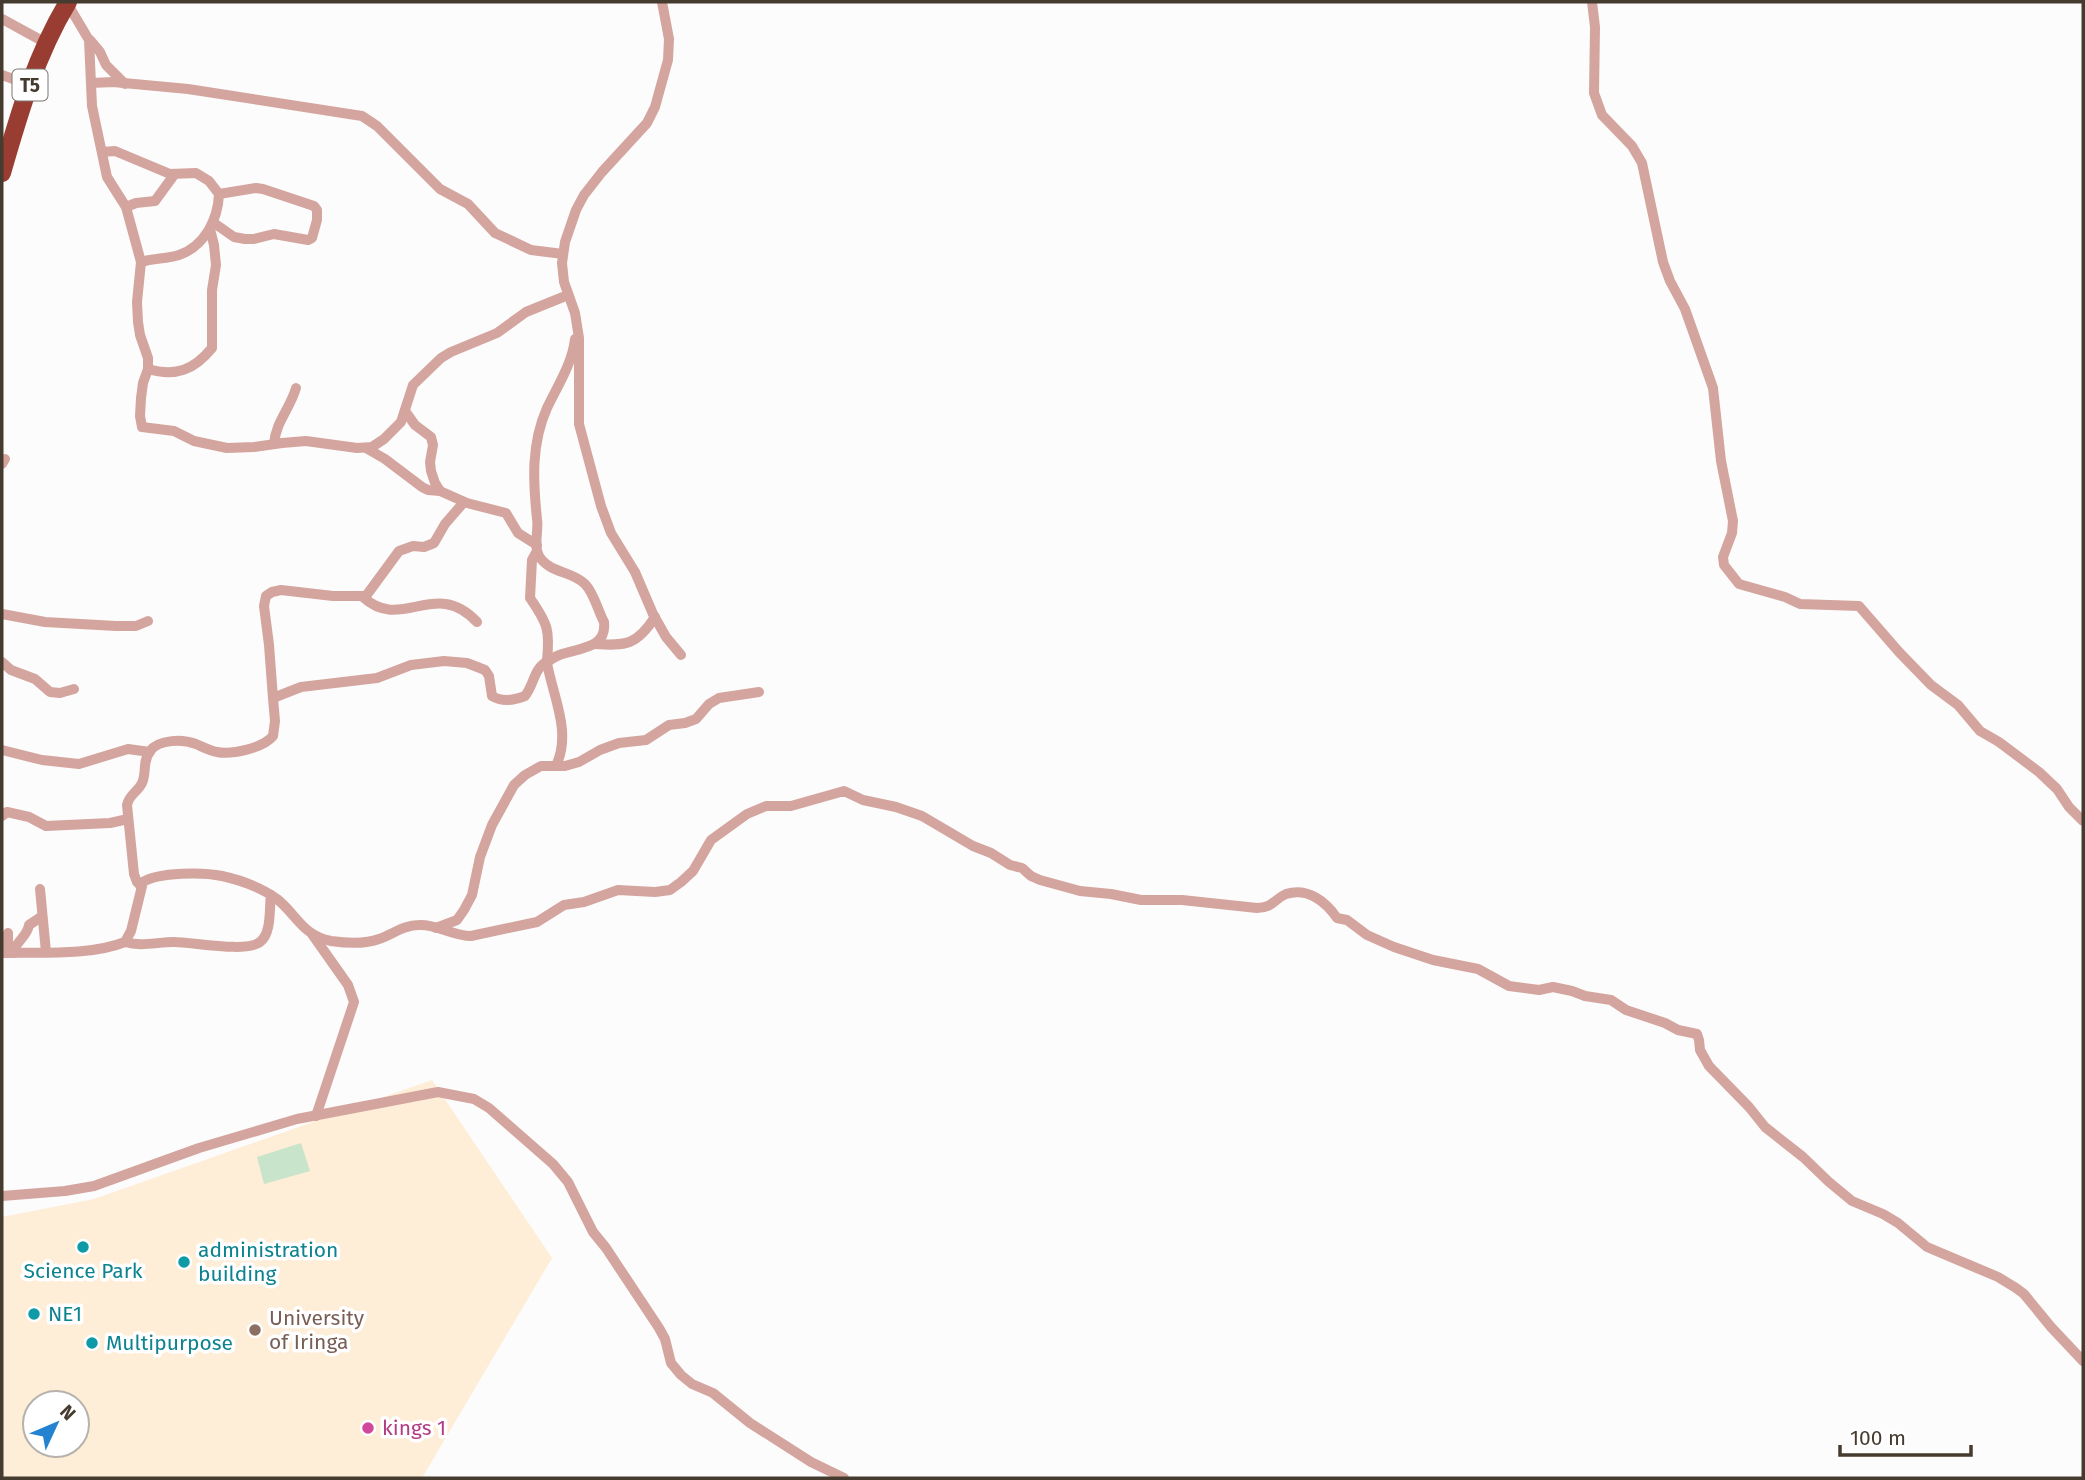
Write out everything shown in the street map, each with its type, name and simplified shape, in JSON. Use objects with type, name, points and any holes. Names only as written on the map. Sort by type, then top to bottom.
[{"type":"highway","name":"T5","points":[[2,173],[46,43],[68,3]]},
{"type":"street","points":[[662,2],[669,39],[668,60],[655,107],[647,123],[584,195],[576,211],[563,254],[562,272],[579,332],[578,416],[608,527],[638,579],[666,637],[681,655]]},
{"type":"street","points":[[1592,2],[1595,27],[1594,93],[1602,115],[1632,146],[1642,163],[1663,262],[1685,309],[1713,388],[1721,461],[1733,521],[1732,533],[1723,557],[1727,570],[1739,583],[1800,604],[1859,606],[1932,686],[1958,705],[1979,731],[1999,742],[2043,776],[2083,821]]},
{"type":"street","points":[[68,3],[106,65],[125,84]]},
{"type":"street","points":[[2,19],[46,43]]},
{"type":"street","points":[[89,40],[94,121],[108,181],[126,208],[141,262],[136,302],[140,335],[148,358],[141,398],[143,427],[174,431],[194,441],[227,448],[306,441],[366,448],[428,490],[440,491],[464,502],[506,513],[518,533],[537,548]]},
{"type":"street","points":[[2,75],[30,85]]},
{"type":"street","points":[[91,83],[226,94],[362,116],[377,126],[440,189],[468,204],[495,233],[531,250],[563,254]]},
{"type":"street","points":[[102,152],[115,151],[165,173],[196,173],[209,181],[219,194],[212,226],[216,265],[212,290],[212,348],[189,369],[162,372],[148,369]]},
{"type":"street","points":[[126,208],[136,203],[155,201],[174,175]]},
{"type":"street","points":[[212,226],[234,237],[245,239],[274,233],[308,240],[312,238],[317,220],[314,206],[271,191],[256,188],[219,194]]},
{"type":"street","points":[[141,262],[185,252],[212,226]]},
{"type":"street","points":[[366,448],[377,444],[401,422],[413,386],[441,358],[501,331],[526,312],[568,295]]},
{"type":"street","points":[[579,332],[565,375],[544,416],[535,451],[533,464],[537,548],[545,563],[579,580],[587,587],[604,622],[603,635],[595,644]]},
{"type":"street","points":[[274,444],[279,421],[296,388]]},
{"type":"street","points":[[405,411],[432,441],[430,466],[440,491]]},
{"type":"street","points":[[363,597],[401,550],[434,543],[445,524],[464,502]]},
{"type":"street","points":[[537,548],[532,560],[530,598],[546,625],[549,642],[548,668],[559,706],[563,740],[556,766]]},
{"type":"street","points":[[141,886],[134,874],[127,801],[142,784],[144,764],[150,752],[158,744],[173,741],[194,743],[216,752],[224,752],[263,745],[271,739],[275,731],[264,606],[269,593],[281,590],[363,597],[389,611],[446,603],[464,610],[477,622]]},
{"type":"street","points":[[2,614],[45,622],[116,626],[136,626],[149,621]]},
{"type":"street","points":[[273,698],[301,687],[377,678],[411,665],[444,661],[467,663],[481,668],[489,676],[492,696],[508,700],[525,696],[536,672],[548,661],[561,654],[595,644],[631,643],[642,636],[655,617]]},
{"type":"street","points":[[2,662],[11,670],[35,679],[50,692],[60,693],[74,689]]},
{"type":"street","points":[[436,928],[457,920],[468,904],[480,856],[492,825],[514,785],[538,768],[579,762],[618,743],[642,741],[669,725],[692,722],[702,715],[709,704],[719,698],[759,692]]},
{"type":"street","points":[[2,750],[42,760],[79,764],[128,749],[150,752]]},
{"type":"street","points":[[312,934],[334,941],[368,942],[406,927],[426,925],[447,933],[471,936],[537,922],[564,905],[584,902],[613,891],[670,890],[693,871],[711,840],[747,814],[766,806],[791,806],[841,790],[863,800],[922,816],[973,846],[1010,865],[1022,868],[1034,878],[1080,891],[1141,900],[1182,900],[1265,908],[1286,894],[1307,893],[1329,907],[1337,918],[1347,920],[1367,934],[1415,954],[1478,969],[1501,983],[1515,987],[1539,990],[1553,987],[1611,1000],[1626,1010],[1678,1030],[1697,1034],[1700,1050],[1709,1066],[1765,1127],[1829,1182],[1852,1201],[1898,1223],[1927,1247],[1998,1277],[2016,1288],[2083,1361]]},
{"type":"street","points":[[2,816],[7,812],[16,814],[46,826],[110,823],[128,819]]},
{"type":"street","points":[[125,943],[131,931],[141,886],[148,879],[155,877],[218,875],[247,884],[271,895],[281,903],[299,924],[312,934],[348,985],[354,1002],[316,1116]]},
{"type":"street","points":[[40,889],[46,952]]},
{"type":"street","points":[[8,953],[96,949],[125,943],[172,942],[221,946],[257,944],[264,937],[271,895]]},
{"type":"street","points":[[8,953],[28,933],[29,925],[41,917]]},
{"type":"street","points":[[8,933],[8,953]]},
{"type":"street","points":[[2,1196],[94,1186],[199,1148],[297,1119],[438,1092],[474,1099],[489,1108],[553,1164],[568,1182],[597,1238],[663,1335],[671,1363],[677,1371],[692,1384],[713,1393],[750,1423],[811,1462],[844,1478]]},
{"type":"shaded area","name":"University of Iringa","points":[[432,1080],[552,1258],[422,1478],[2,1478],[2,1217],[94,1199]]},
{"type":"green space","points":[[301,1143],[310,1171],[264,1184],[257,1157]]},
{"type":"place","name":"Science Park","points":[[83,1247]]},
{"type":"place","name":"administration building","points":[[184,1262]]},
{"type":"place","name":"NE1","points":[[34,1314]]},
{"type":"place","name":"University of Iringa","points":[[255,1330]]},
{"type":"place","name":"Multipurpose","points":[[92,1343]]},
{"type":"place","name":"kings 1","points":[[368,1428]]}]
